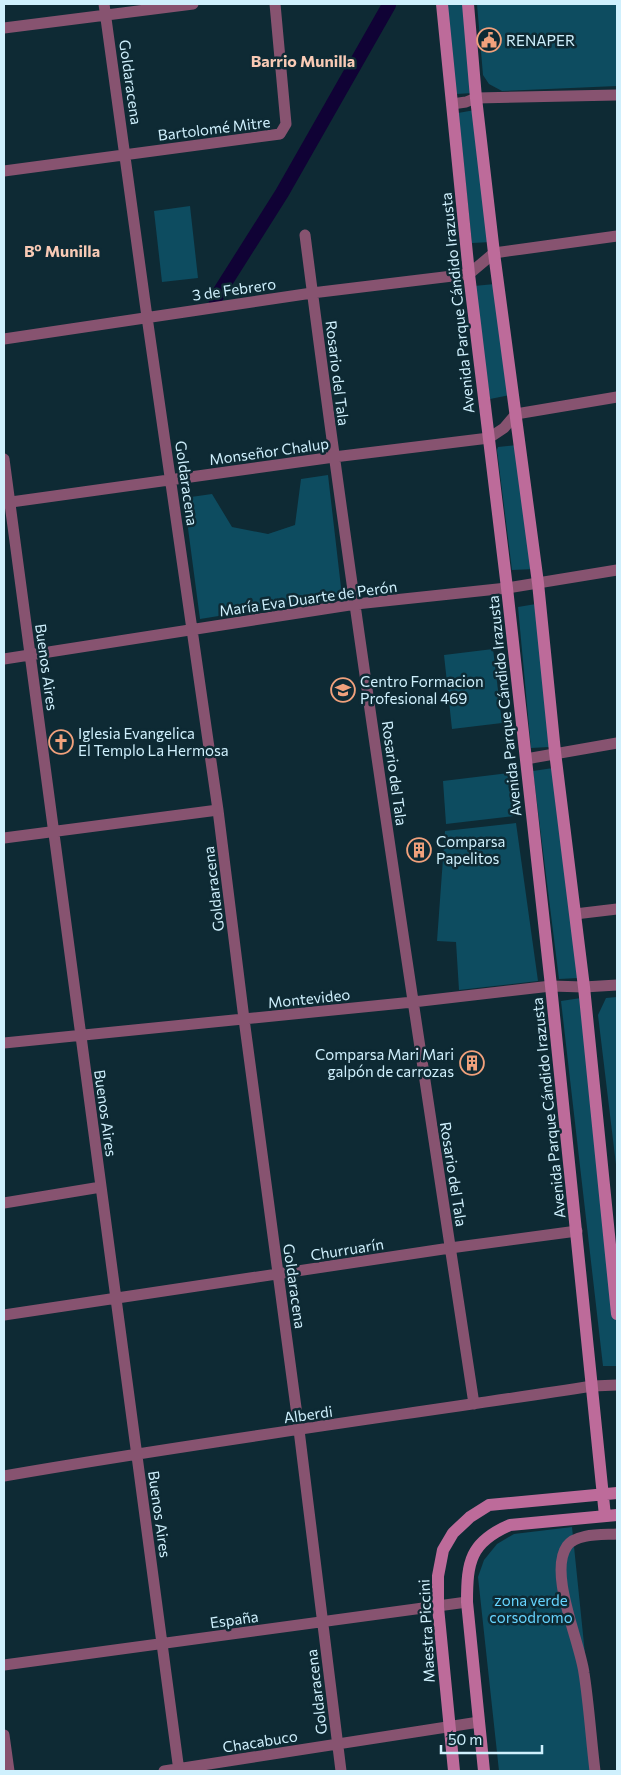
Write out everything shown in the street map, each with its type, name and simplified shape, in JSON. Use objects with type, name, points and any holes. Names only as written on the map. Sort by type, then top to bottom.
[{"type":"main road","name":"Avenida Parque Cándido Irazusta","points":[[442,4],[469,274],[526,758],[604,1494],[611,1516]]},
{"type":"main road","points":[[468,4],[476,98],[494,254],[538,583],[555,752],[584,987],[617,1314]]},
{"type":"main road","name":"Maestra Piccini","points":[[454,1771],[438,1607],[438,1576],[443,1550],[453,1533],[470,1517],[489,1506],[617,1493]]},
{"type":"main road","points":[[484,1771],[468,1602],[467,1574],[474,1552],[484,1540],[510,1525],[611,1516]]},
{"type":"street","points":[[4,28],[105,9],[193,4]]},
{"type":"street","name":"Bartolomé Mitre","points":[[4,170],[280,134],[286,124],[275,4]]},
{"type":"street","name":"Goldaracena","points":[[105,9],[218,810],[299,1430],[341,1771]]},
{"type":"street","points":[[452,104],[476,98],[617,95]]},
{"type":"street","name":"Rosario del Tala","points":[[305,235],[334,457],[413,1002],[474,1404]]},
{"type":"street","points":[[469,274],[494,254],[617,236]]},
{"type":"street","name":"3 de Febrero","points":[[4,339],[312,293],[469,274]]},
{"type":"street","points":[[489,438],[504,428],[516,414],[617,397]]},
{"type":"street","name":"Monseñor Chalup","points":[[7,503],[334,457],[489,438]]},
{"type":"street","name":"Buenos Aires","points":[[4,459],[7,503],[54,831],[179,1770]]},
{"type":"street","name":"María Eva Duarte de Perón","points":[[4,659],[356,604],[507,588],[617,570]]},
{"type":"street","points":[[526,758],[617,743]]},
{"type":"street","points":[[4,838],[218,810]]},
{"type":"street","points":[[575,914],[617,909]]},
{"type":"street","name":"Montevideo","points":[[4,1043],[413,1002],[551,986],[617,985]]},
{"type":"street","points":[[4,1203],[101,1188]]},
{"type":"street","name":"Churruarín","points":[[4,1315],[450,1248],[577,1231]]},
{"type":"street","name":"Alberdi","points":[[4,1476],[137,1453],[617,1384]]},
{"type":"street","points":[[595,1771],[584,1671],[564,1596],[562,1562],[566,1548],[572,1541],[585,1537],[617,1534]]},
{"type":"street","name":"España","points":[[4,1665],[468,1602]]},
{"type":"street","name":"Chacabuco","points":[[164,1771],[479,1722]]},
{"type":"street","points":[[4,1735],[9,1771]]},
{"type":"green space","points":[[447,4],[463,4],[473,93],[456,94]]},
{"type":"green space","points":[[477,4],[617,4],[617,86],[502,91],[489,84],[483,75]]},
{"type":"green space","points":[[475,110],[491,242],[472,243],[458,113]]},
{"type":"green space","points":[[190,206],[198,278],[162,282],[154,211]]},
{"type":"green space","points":[[495,284],[510,395],[490,399],[474,286]]},
{"type":"green space","points":[[517,445],[534,569],[512,570],[497,450],[498,447]]},
{"type":"green space","points":[[328,475],[342,596],[200,619],[184,498],[212,494],[232,527],[268,534],[295,525],[301,479]]},
{"type":"green space","points":[[536,604],[549,747],[531,748],[518,607]]},
{"type":"green space","points":[[493,649],[502,723],[452,729],[444,655]]},
{"type":"green space","points":[[553,768],[578,978],[559,979],[533,771]]},
{"type":"green space","points":[[509,773],[514,816],[446,824],[443,781]]},
{"type":"green space","points":[[516,823],[538,981],[459,990],[456,942],[437,941],[445,831]]},
{"type":"green space","points":[[617,997],[617,1173],[598,1015],[606,998]]},
{"type":"green space","points":[[581,998],[617,1297],[617,1366],[603,1366],[561,1001]]},
{"type":"green space","name":"zona verde corsodromo","points":[[572,1527],[597,1771],[499,1771],[478,1577],[484,1560],[497,1544],[514,1534]]},
{"type":"waterway","points":[[215,299],[282,193],[389,5]]},
{"type":"place","name":"RENAPER","points":[[489,40]]},
{"type":"place","name":"Centro Formacion Profesional 469","points":[[343,690]]},
{"type":"place","name":"Iglesia Evangelica El Templo La Hermosa","points":[[61,742]]},
{"type":"place","name":"Comparsa Papelitos","points":[[419,850]]},
{"type":"place","name":"Comparsa Mari Mari galpón de carrozas","points":[[472,1063]]},
{"type":"district","name":"Barrio Munilla","points":[[303,60]]},
{"type":"district","name":"Bº Munilla","points":[[62,250]]}]
